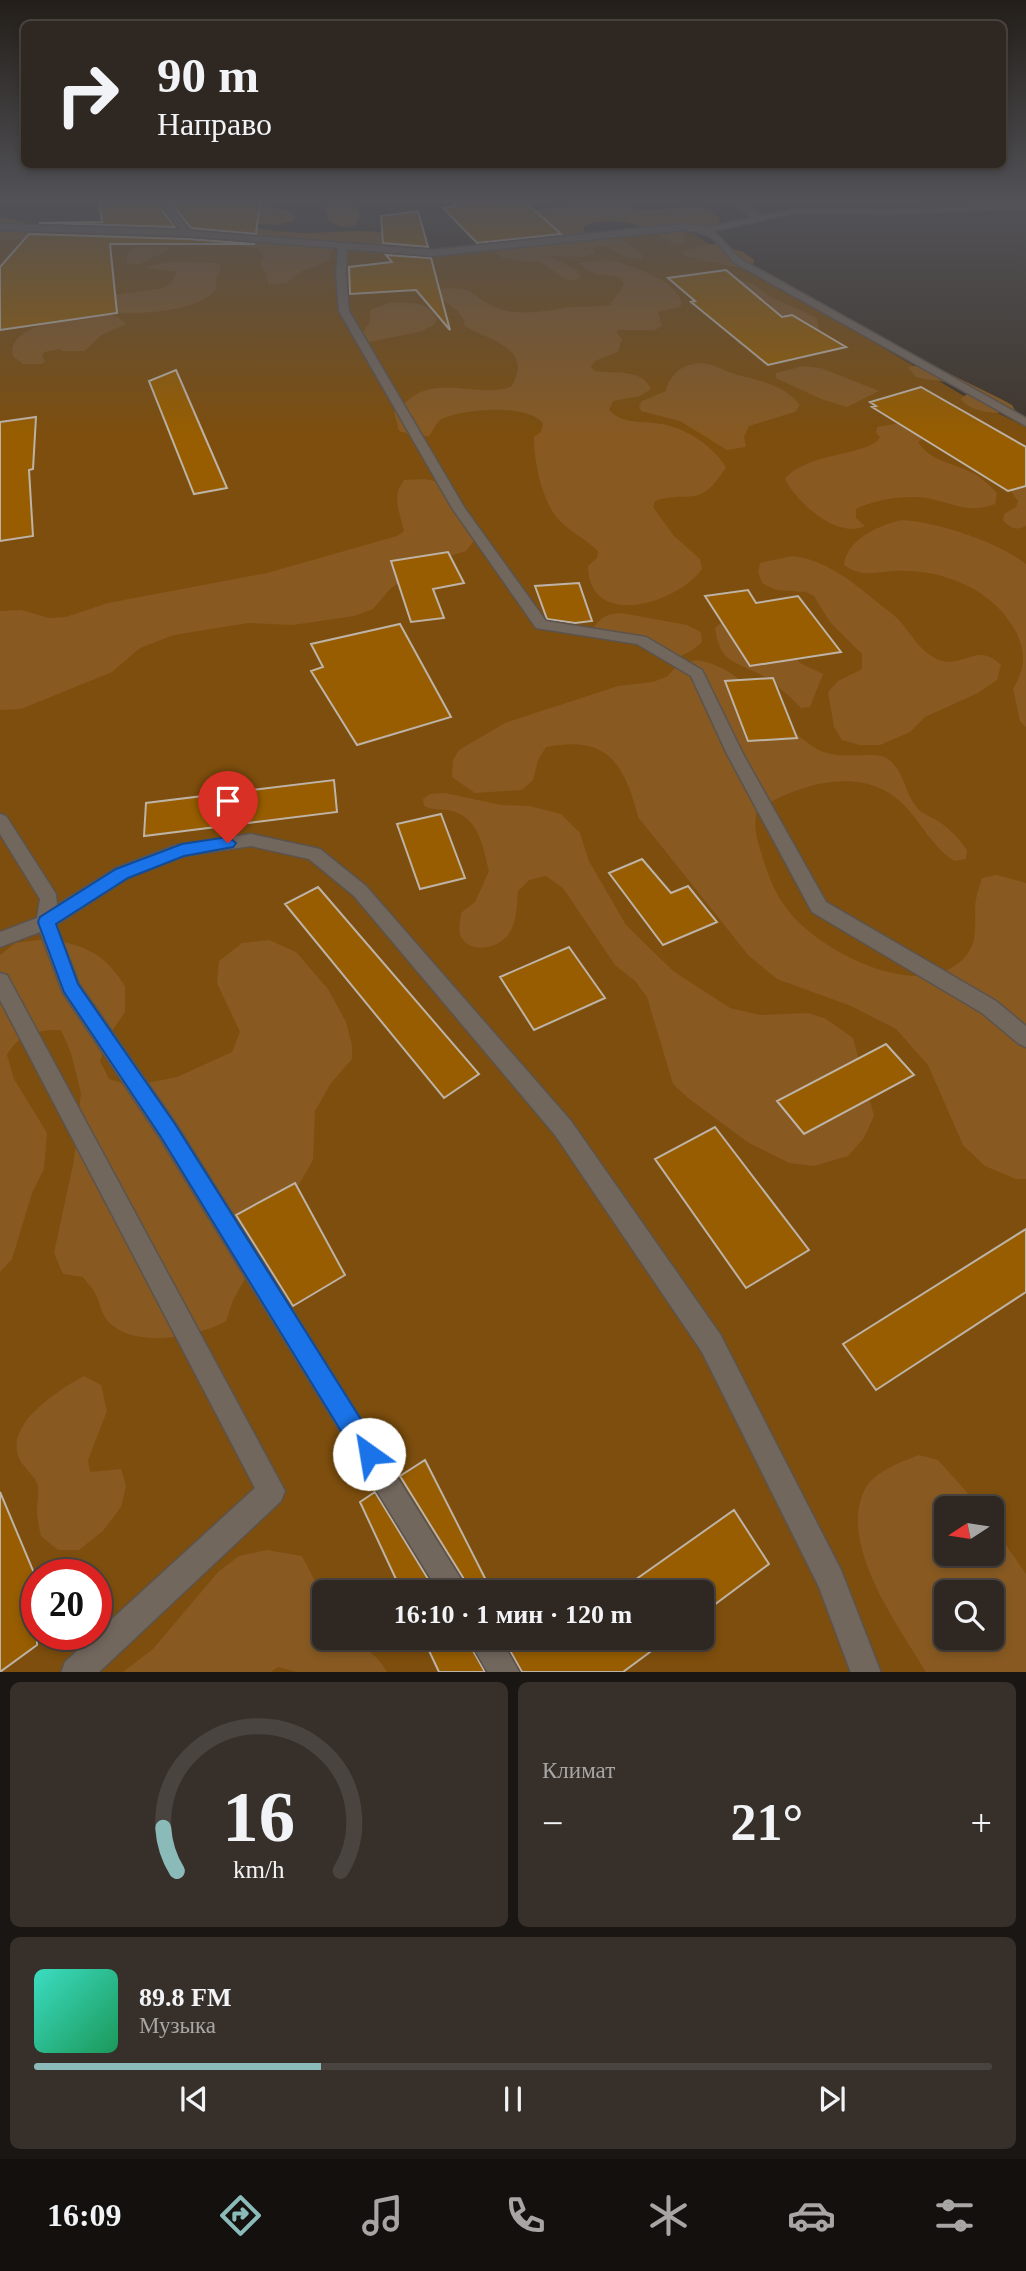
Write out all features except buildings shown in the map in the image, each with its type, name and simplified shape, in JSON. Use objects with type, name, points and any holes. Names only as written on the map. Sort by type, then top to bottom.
[{"type":"lane","points":[[341,279],[344,311],[458,508],[541,625],[641,640],[697,673],[735,754],[819,907],[989,1007],[1026,1038]]},
{"type":"lane","points":[[770,279],[1026,423]]},
{"type":"lane","points":[[0,820],[49,899],[46,922],[70,987],[168,1131],[448,1580]]},
{"type":"lane","points":[[0,940],[46,922],[122,873],[182,850],[251,840],[314,854],[360,891],[563,1128],[711,1343],[831,1580],[866,1672]]},
{"type":"lane","points":[[0,981],[271,1491],[76,1672]]},
{"type":"lane","points":[[491,1650],[505,1672]]},
{"type":"shaded area","points":[[0,279],[768,279],[969,399],[1026,427],[1026,1672],[0,1672]]},
{"type":"shaded area","points":[[173,279],[216,279],[217,287],[199,302],[185,307],[152,312],[111,312],[107,296],[163,288]]},
{"type":"shaded area","points":[[267,279],[291,279],[286,283],[268,285]]},
{"type":"shaded area","points":[[621,279],[659,279],[678,294],[682,303],[680,307],[658,312],[662,326],[655,330],[618,330],[617,333],[622,339],[618,352],[595,361],[591,367],[595,371],[634,375],[647,382],[651,389],[640,396],[613,401],[609,410],[622,419],[662,424],[686,432],[709,448],[726,467],[717,481],[701,494],[655,501],[653,507],[674,536],[700,559],[702,569],[690,582],[674,592],[636,605],[618,604],[603,598],[592,586],[588,566],[597,558],[598,551],[553,513],[540,481],[535,457],[534,437],[541,432],[543,424],[536,417],[496,410],[452,415],[442,419],[429,436],[418,437],[399,431],[394,412],[417,394],[432,389],[500,390],[511,387],[517,374],[517,363],[506,347],[465,326],[460,314],[432,291],[458,288],[507,311],[532,312],[610,305],[624,285]]},
{"type":"shaded area","points":[[735,279],[753,284],[771,297],[817,318],[821,338],[745,346],[737,342],[742,339]]},
{"type":"shaded area","points":[[389,303],[423,305],[429,308],[437,319],[434,325],[419,332],[363,343],[361,335],[370,322],[370,310]]},
{"type":"shaded area","points":[[101,313],[118,317],[126,324],[102,335],[84,351],[60,349],[44,352],[42,357],[45,361],[42,364],[23,364],[13,356],[14,345],[20,336],[32,329],[62,319]]},
{"type":"shaded area","points":[[701,363],[778,387],[800,405],[795,412],[749,426],[744,437],[746,447],[727,450],[680,421],[641,411],[639,406],[642,401],[666,391],[674,374],[688,365]]},
{"type":"shaded area","points":[[921,365],[938,368],[1001,399],[1012,405],[1016,412],[994,413],[972,408],[961,399],[968,393],[962,388],[916,377],[908,367]]},
{"type":"shaded area","points":[[803,366],[821,368],[879,391],[847,407],[821,399],[776,378],[776,373]]},
{"type":"shaded area","points":[[900,423],[923,438],[918,442],[929,453],[985,481],[997,493],[995,504],[969,508],[922,498],[893,498],[856,509],[856,518],[865,526],[843,528],[808,508],[785,479],[807,464],[864,448],[880,437],[876,433],[877,427]]},
{"type":"shaded area","points":[[1026,449],[1026,526],[1016,528],[1003,520],[1004,514],[1016,507],[1018,501],[1009,489]]},
{"type":"shaded area","points":[[424,479],[440,482],[476,538],[466,551],[415,567],[412,575],[391,588],[373,609],[354,616],[293,625],[248,623],[174,635],[140,648],[112,672],[21,709],[0,710],[0,611],[21,610],[49,618],[66,617],[108,603],[267,573],[397,536],[404,531],[397,499],[400,486],[404,480]]},
{"type":"shaded area","points":[[902,520],[967,534],[1000,548],[1026,564],[1026,727],[1020,721],[1013,689],[1022,666],[1021,645],[1005,615],[993,603],[964,584],[930,573],[863,573],[844,565],[846,556],[858,541],[884,525]]},
{"type":"shaded area","points":[[792,556],[827,566],[847,579],[895,616],[933,657],[952,662],[983,655],[992,658],[1001,665],[997,680],[978,693],[925,717],[910,732],[880,745],[859,745],[842,740],[834,727],[828,692],[838,681],[862,669],[862,654],[830,622],[814,596],[806,592],[776,590],[762,583],[758,572],[760,563]]},
{"type":"shaded area","points":[[621,613],[687,625],[701,632],[702,642],[686,654],[666,659],[654,654],[637,640],[599,634],[594,627],[603,618]]},
{"type":"shaded area","points":[[723,621],[773,632],[800,663],[823,674],[810,707],[801,708],[769,680],[728,658],[720,647],[715,628]]},
{"type":"shaded area","points":[[696,660],[714,665],[745,684],[815,748],[835,755],[874,755],[888,759],[898,769],[918,809],[945,826],[967,850],[966,859],[954,861],[933,841],[904,805],[888,792],[852,781],[813,785],[758,809],[755,821],[757,838],[775,890],[787,909],[822,941],[846,956],[899,974],[924,976],[947,970],[966,956],[973,943],[976,899],[982,878],[997,875],[1026,883],[1026,1179],[1016,1179],[985,1166],[963,1145],[928,1065],[896,1029],[851,1006],[777,979],[749,956],[638,817],[626,781],[610,757],[598,749],[584,745],[546,747],[538,760],[533,780],[522,790],[475,793],[452,777],[453,760],[459,750],[505,723],[618,686],[653,682],[668,676],[677,665]]},
{"type":"shaded area","points":[[445,793],[501,805],[530,806],[561,814],[580,833],[589,861],[626,925],[673,971],[730,1008],[760,1015],[808,1013],[826,1019],[853,1038],[874,1116],[864,1138],[848,1156],[814,1166],[789,1163],[749,1143],[688,1098],[673,1084],[647,997],[635,981],[615,965],[563,888],[546,876],[529,880],[518,891],[514,921],[507,936],[489,947],[469,945],[459,931],[461,913],[475,902],[489,871],[478,835],[468,820],[452,811],[424,806],[423,799],[430,794]]},
{"type":"shaded area","points":[[47,939],[72,944],[92,952],[109,966],[125,986],[125,1012],[110,1034],[100,1061],[109,1079],[132,1086],[177,1077],[232,1052],[240,1032],[217,983],[219,961],[242,943],[269,940],[296,952],[328,989],[346,1022],[352,1045],[352,1059],[331,1083],[315,1111],[313,1160],[233,1300],[226,1321],[214,1327],[165,1338],[132,1335],[107,1320],[95,1292],[83,1277],[63,1274],[54,1253],[74,1160],[81,1093],[71,1053],[61,1030],[30,1034],[17,1042],[7,1055],[14,1079],[47,1133],[44,1169],[32,1193],[12,1259],[0,1272],[0,955],[15,943]]},
{"type":"shaded area","points":[[84,1376],[101,1385],[107,1411],[88,1460],[90,1472],[121,1469],[126,1486],[121,1507],[103,1531],[79,1550],[58,1550],[41,1536],[37,1516],[37,1483],[18,1455],[17,1443],[20,1431],[38,1408]]},
{"type":"shaded area","points":[[919,1455],[938,1460],[970,1496],[934,1496],[934,1566],[1004,1566],[1004,1542],[1026,1574],[1026,1672],[926,1672],[887,1609],[865,1559],[859,1534],[858,1511],[865,1489],[875,1477]]},
{"type":"shaded area","points":[[267,1550],[302,1556],[314,1580],[312,1580],[312,1650],[366,1650],[387,1672],[297,1672],[278,1667],[270,1672],[123,1672],[153,1649],[218,1572],[239,1556]]},
{"type":"route","points":[[228,843],[182,850],[122,873],[46,922],[70,987],[168,1131],[369,1454]]}]
